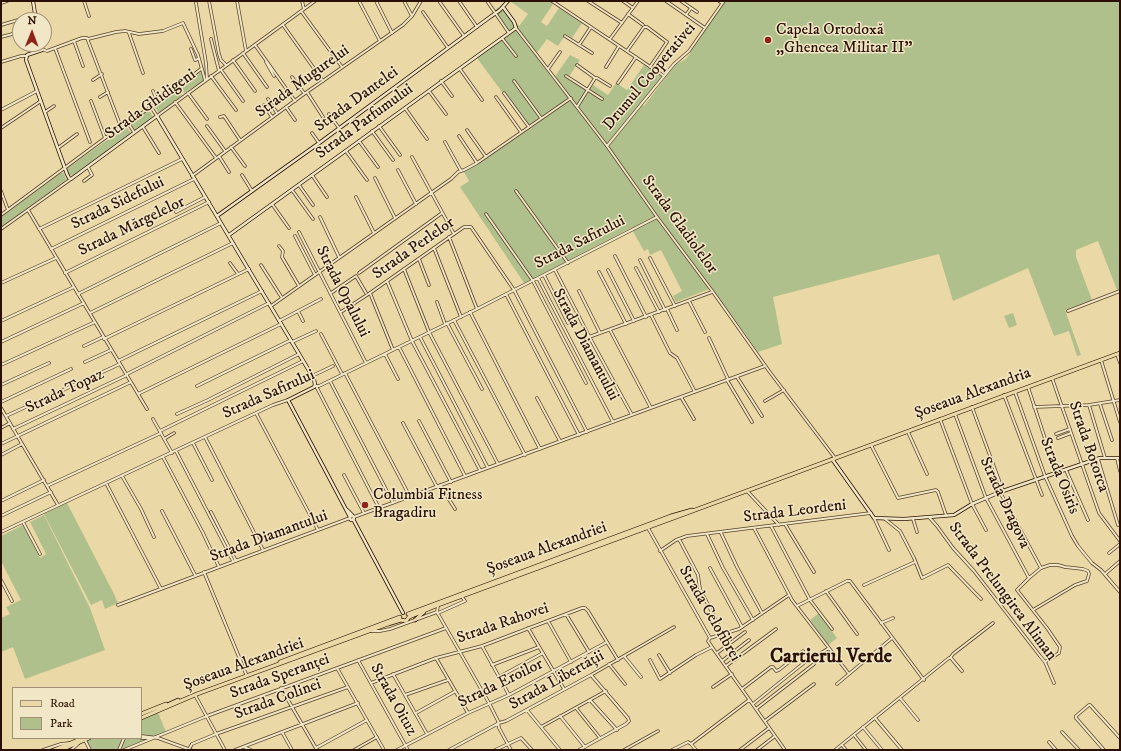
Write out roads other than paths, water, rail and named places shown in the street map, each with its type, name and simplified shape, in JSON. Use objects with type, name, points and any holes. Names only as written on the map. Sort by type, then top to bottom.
[{"type":"main road","name":"Șoseaua Alexandria","points":[[833,459],[1119,354]]},
{"type":"main road","name":"Șoseaua Alexandriei","points":[[408,616],[833,459]]},
{"type":"main road","name":"Șoseaua Alexandriei","points":[[408,616],[671,516],[696,509]]},
{"type":"main road","points":[[415,620],[424,611]]},
{"type":"main road","points":[[402,617],[406,621],[408,616]]},
{"type":"main road","points":[[402,617],[408,616]]},
{"type":"main road","name":"Șoseaua Alexandriei","points":[[142,715],[369,631],[402,617]]},
{"type":"main road","name":"Șoseaua Alexandriei","points":[[142,715],[246,674],[402,617]]},
{"type":"main road","points":[[54,750],[71,743],[84,740]]},
{"type":"main road","points":[[61,750],[84,740]]},
{"type":"street","points":[[1,3],[7,1]]},
{"type":"street","points":[[33,1],[35,12]]},
{"type":"street","points":[[84,1],[89,16]]},
{"type":"street","points":[[209,1],[219,54],[221,60],[226,65]]},
{"type":"street","points":[[237,1],[246,51]]},
{"type":"street","points":[[302,1],[303,10],[342,67]]},
{"type":"street","name":"Strada Ghidigeni","points":[[1,230],[315,1]]},
{"type":"street","points":[[359,1],[380,41]]},
{"type":"street","points":[[376,1],[392,33]]},
{"type":"street","points":[[404,1],[412,16]]},
{"type":"street","name":"Strada Mugurelui","points":[[192,176],[295,100],[403,25],[412,16],[421,1]]},
{"type":"street","points":[[439,1],[464,36]]},
{"type":"street","points":[[459,1],[477,27]]},
{"type":"street","points":[[487,1],[509,33]]},
{"type":"street","name":"Strada Dantelei","points":[[217,216],[496,13],[508,1]]},
{"type":"street","points":[[552,1],[664,76]]},
{"type":"street","points":[[588,1],[622,23]]},
{"type":"street","points":[[623,1],[634,8]]},
{"type":"street","points":[[610,39],[638,1]]},
{"type":"street","points":[[666,1],[705,28]]},
{"type":"street","points":[[681,1],[697,12]]},
{"type":"street","points":[[719,1],[723,2]]},
{"type":"street","name":"Drumul Cooperativei","points":[[607,146],[674,64],[689,51],[723,2]]},
{"type":"street","points":[[196,3],[206,63],[206,80]]},
{"type":"street","name":"Strada Gladiolelor","points":[[503,7],[514,22],[516,28],[607,146],[833,459]]},
{"type":"street","points":[[686,14],[691,8]]},
{"type":"street","points":[[423,12],[448,48]]},
{"type":"street","points":[[628,14],[643,25]]},
{"type":"street","points":[[1,25],[12,22]]},
{"type":"street","points":[[52,49],[74,41],[116,32],[139,34],[163,31],[183,23],[190,36],[206,80]]},
{"type":"street","points":[[283,25],[323,81]]},
{"type":"street","points":[[579,45],[591,27]]},
{"type":"street","points":[[627,51],[644,27],[647,27],[667,42],[650,66]]},
{"type":"street","name":"Strada Parfumului","points":[[229,235],[516,28]]},
{"type":"street","points":[[129,32],[143,73]]},
{"type":"street","points":[[1,37],[12,34]]},
{"type":"street","points":[[565,36],[592,53]]},
{"type":"street","points":[[87,38],[121,127]]},
{"type":"street","points":[[502,38],[516,56]]},
{"type":"street","points":[[211,39],[220,70],[243,101]]},
{"type":"street","points":[[74,41],[84,66]]},
{"type":"street","points":[[254,45],[274,76]]},
{"type":"street","points":[[254,45],[295,100]]},
{"type":"street","points":[[606,67],[619,46]]},
{"type":"street","points":[[55,48],[90,142]]},
{"type":"street","points":[[190,49],[196,60],[198,59]]},
{"type":"street","points":[[1,62],[26,56],[35,52]]},
{"type":"street","points":[[548,69],[560,52]]},
{"type":"street","points":[[243,53],[267,87]]},
{"type":"street","points":[[26,56],[26,60],[66,174],[71,179]]},
{"type":"street","points":[[618,83],[636,57]]},
{"type":"street","points":[[233,60],[255,91]]},
{"type":"street","points":[[577,65],[595,78],[610,86]]},
{"type":"street","points":[[459,68],[482,100]]},
{"type":"street","points":[[1,215],[121,127],[158,102],[201,69]]},
{"type":"street","points":[[93,80],[102,74]]},
{"type":"street","points":[[211,76],[236,110]]},
{"type":"street","points":[[292,76],[323,118]]},
{"type":"street","points":[[566,76],[602,99]]},
{"type":"street","points":[[577,107],[595,78]]},
{"type":"street","points":[[441,81],[452,96]]},
{"type":"street","points":[[514,81],[541,118]]},
{"type":"street","points":[[429,90],[446,114]]},
{"type":"street","points":[[1,110],[37,91]]},
{"type":"street","points":[[153,91],[158,102]]},
{"type":"street","points":[[100,97],[108,92]]},
{"type":"street","points":[[188,93],[207,119]]},
{"type":"street","points":[[504,93],[529,127]]},
{"type":"street","points":[[496,97],[521,132]]},
{"type":"street","points":[[127,375],[282,298],[451,179],[458,172],[477,163],[571,98]]},
{"type":"street","points":[[268,99],[278,113]]},
{"type":"street","points":[[1,128],[41,101]]},
{"type":"street","points":[[91,101],[106,138]]},
{"type":"street","points":[[175,102],[216,158]]},
{"type":"street","points":[[264,105],[272,117]]},
{"type":"street","points":[[45,112],[54,106]]},
{"type":"street","points":[[151,107],[156,116]]},
{"type":"street","points":[[286,107],[295,120]]},
{"type":"street","points":[[404,108],[427,139]]},
{"type":"street","points":[[329,114],[339,128]]},
{"type":"street","name":"Strada Mărgelelor","points":[[156,116],[270,304],[312,376],[316,386]]},
{"type":"street","points":[[220,117],[224,116],[240,140]]},
{"type":"street","points":[[128,122],[134,132]]},
{"type":"street","points":[[142,126],[159,153]]},
{"type":"street","points":[[207,126],[226,151]]},
{"type":"street","points":[[379,126],[400,155]]},
{"type":"street","points":[[467,130],[486,157]]},
{"type":"street","points":[[372,131],[393,160]]},
{"type":"street","points":[[312,133],[319,143]]},
{"type":"street","points":[[58,148],[77,134]]},
{"type":"street","points":[[459,136],[477,163]]},
{"type":"street","points":[[359,141],[378,167]]},
{"type":"street","points":[[445,142],[461,171]]},
{"type":"street","points":[[231,147],[245,166]]},
{"type":"street","points":[[346,150],[367,180]]},
{"type":"street","points":[[219,156],[229,172]]},
{"type":"street","points":[[412,157],[454,234]]},
{"type":"street","points":[[39,229],[182,159]]},
{"type":"street","points":[[84,181],[92,175],[88,167]]},
{"type":"street","points":[[398,170],[416,204]]},
{"type":"street","points":[[242,175],[252,191]]},
{"type":"street","points":[[312,175],[328,196]]},
{"type":"street","points":[[375,178],[395,218]]},
{"type":"street","name":"Strada Sidefului","points":[[51,248],[194,179]]},
{"type":"street","points":[[299,185],[313,205]]},
{"type":"street","points":[[292,190],[313,219]]},
{"type":"street","points":[[516,190],[568,263]]},
{"type":"street","points":[[1,191],[8,210]]},
{"type":"street","points":[[176,212],[206,197]]},
{"type":"street","points":[[356,197],[374,233]]},
{"type":"street","name":"Strada Mărgelelor","points":[[65,273],[209,202]]},
{"type":"street","points":[[272,204],[289,228]]},
{"type":"street","name":"Strada Topaz","points":[[28,210],[147,409]]},
{"type":"street","points":[[359,273],[442,213]]},
{"type":"street","points":[[486,214],[533,281],[586,383]]},
{"type":"street","points":[[320,217],[339,258]]},
{"type":"street","name":"Strada Safirului","points":[[1,532],[276,403],[289,399],[330,381],[478,309],[657,217]]},
{"type":"street","points":[[78,294],[221,223]]},
{"type":"street","name":"Strada Perlelor","points":[[341,312],[464,227],[471,227],[514,290]]},
{"type":"street","name":"Strada Opalului","points":[[299,232],[366,363]]},
{"type":"street","points":[[295,236],[315,275]]},
{"type":"street","points":[[450,237],[478,309]]},
{"type":"street","points":[[90,313],[233,243]]},
{"type":"street","points":[[279,246],[284,260],[299,286]]},
{"type":"street","points":[[434,248],[461,316]]},
{"type":"street","points":[[615,256],[646,317]]},
{"type":"street","points":[[1,284],[56,258]]},
{"type":"street","points":[[650,258],[675,306]]},
{"type":"street","points":[[419,259],[429,284]]},
{"type":"street","points":[[640,260],[677,330]]},
{"type":"street","points":[[230,263],[238,274]]},
{"type":"street","points":[[261,265],[282,298]]},
{"type":"street","points":[[636,268],[658,312]]},
{"type":"street","points":[[84,346],[130,326],[249,269]]},
{"type":"street","points":[[404,269],[429,332],[498,464]]},
{"type":"street","points":[[554,270],[632,415]]},
{"type":"street","points":[[608,270],[634,321]]},
{"type":"street","points":[[599,272],[626,324]]},
{"type":"street","points":[[544,275],[568,323]]},
{"type":"street","points":[[331,293],[356,276],[366,293]]},
{"type":"street","name":"Strada Diamantului","points":[[538,278],[613,422]]},
{"type":"street","points":[[387,281],[412,341],[480,471]]},
{"type":"street","points":[[1,321],[74,287]]},
{"type":"street","points":[[514,290],[587,432]]},
{"type":"street","points":[[1068,311],[1120,290]]},
{"type":"street","points":[[119,362],[262,291]]},
{"type":"street","points":[[579,291],[600,333]]},
{"type":"street","points":[[590,337],[713,292]]},
{"type":"street","points":[[370,293],[393,350]]},
{"type":"street","points":[[506,294],[579,435]]},
{"type":"street","points":[[138,394],[280,322],[321,299]]},
{"type":"street","points":[[689,301],[705,332]]},
{"type":"street","points":[[437,302],[446,324],[482,389]]},
{"type":"street","points":[[1,342],[84,304]]},
{"type":"street","points":[[298,311],[304,321]]},
{"type":"street","points":[[470,312],[540,449]]},
{"type":"street","points":[[651,315],[670,353],[677,358],[695,392]]},
{"type":"street","points":[[454,320],[525,455]]},
{"type":"street","points":[[1,365],[94,322]]},
{"type":"street","points":[[610,329],[651,408]]},
{"type":"street","points":[[197,386],[291,341],[316,331]]},
{"type":"street","points":[[321,334],[410,497]]},
{"type":"street","points":[[420,337],[488,468]]},
{"type":"street","points":[[708,338],[728,380],[752,422]]},
{"type":"street","points":[[399,347],[465,476]]},
{"type":"street","points":[[85,362],[112,350]]},
{"type":"street","points":[[177,414],[299,354]]},
{"type":"street","points":[[385,354],[398,379]]},
{"type":"street","points":[[1119,354],[1120,363]]},
{"type":"street","points":[[1101,360],[1120,422]]},
{"type":"street","points":[[47,486],[116,454],[303,361]]},
{"type":"street","name":"Strada Topaz","points":[[6,416],[119,362]]},
{"type":"street","name":"Strada Topaz","points":[[1,385],[49,363]]},
{"type":"street","points":[[312,376],[333,366]]},
{"type":"street","name":"Strada Diamantului","points":[[118,605],[352,517],[364,514],[765,366]]},
{"type":"street","name":"Strada Topaz","points":[[1,402],[71,369]]},
{"type":"street","name":"Strada Topaz","points":[[13,429],[127,375]]},
{"type":"street","points":[[737,376],[762,416]]},
{"type":"street","name":"Strada Botorca","points":[[1052,378],[1099,513],[1120,543]]},
{"type":"street","points":[[330,381],[393,503]]},
{"type":"street","name":"Strada Topaz","points":[[18,436],[131,382]]},
{"type":"street","points":[[316,386],[379,508]]},
{"type":"street","points":[[1028,387],[1056,472]]},
{"type":"street","points":[[765,401],[784,390]]},
{"type":"street","name":"Strada Osiris","points":[[1015,392],[1045,476],[1072,536],[1092,563],[1118,587],[1120,592]]},
{"type":"street","points":[[1004,396],[1042,495]]},
{"type":"street","points":[[681,397],[694,419]]},
{"type":"street","points":[[537,398],[560,441]]},
{"type":"street","points":[[289,399],[333,485],[352,517],[402,617]]},
{"type":"street","points":[[1034,407],[1088,405],[1120,400]]},
{"type":"street","points":[[1100,404],[1112,440]]},
{"type":"street","points":[[1088,405],[1106,458]]},
{"type":"street","points":[[972,407],[1002,492],[1042,568]]},
{"type":"street","name":"Strada Topaz","points":[[1,410],[6,416],[58,505]]},
{"type":"street","points":[[256,413],[318,530]]},
{"type":"street","name":"Strada Dragova","points":[[955,414],[986,498],[1029,578]]},
{"type":"street","points":[[153,419],[172,452]]},
{"type":"street","points":[[940,420],[972,504],[986,530]]},
{"type":"street","points":[[419,421],[451,482]]},
{"type":"street","points":[[403,423],[436,487]]},
{"type":"street","points":[[1,428],[10,424]]},
{"type":"street","points":[[1056,434],[1070,429]]},
{"type":"street","points":[[908,431],[927,474]]},
{"type":"street","points":[[164,439],[174,433]]},
{"type":"street","points":[[1058,438],[1071,433]]},
{"type":"street","points":[[1,444],[18,436]]},
{"type":"street","points":[[205,437],[263,550]]},
{"type":"street","points":[[193,443],[212,480]]},
{"type":"street","points":[[1,454],[22,444]]},
{"type":"street","points":[[871,445],[898,498],[936,490],[946,516]]},
{"type":"street","points":[[176,451],[234,561]]},
{"type":"street","points":[[163,457],[204,534],[219,567]]},
{"type":"street","points":[[874,518],[929,518],[956,514],[972,504],[986,498],[1056,472],[1098,459],[1118,458],[1120,471]]},
{"type":"street","points":[[833,459],[871,513],[889,550]]},
{"type":"street","points":[[1098,459],[1118,525]]},
{"type":"street","points":[[1065,469],[1088,520]]},
{"type":"street","points":[[122,475],[154,537]]},
{"type":"street","points":[[344,476],[364,514]]},
{"type":"street","points":[[1,501],[44,480]]},
{"type":"street","points":[[106,483],[161,588]]},
{"type":"street","points":[[440,485],[455,509]]},
{"type":"street","points":[[746,491],[779,525]]},
{"type":"street","points":[[1,516],[51,492]]},
{"type":"street","name":"Strada Diamantului","points":[[162,511],[195,576]]},
{"type":"street","points":[[211,512],[234,561]]},
{"type":"street","name":"Strada Leordeni","points":[[660,551],[687,536],[721,533],[871,513]]},
{"type":"street","points":[[913,518],[917,532]]},
{"type":"street","name":"Strada Prelungirea Aliman","points":[[929,518],[974,571],[1044,662],[1054,683]]},
{"type":"street","points":[[885,519],[898,529],[922,578],[948,565],[981,599]]},
{"type":"street","points":[[23,522],[40,554]]},
{"type":"street","points":[[786,524],[814,572]]},
{"type":"street","points":[[771,526],[810,600],[832,629]]},
{"type":"street","name":"Strada Celofibrei","points":[[648,528],[710,638],[708,641],[785,750]]},
{"type":"street","points":[[754,528],[789,595],[849,674]]},
{"type":"street","name":"Strada Leordeni","points":[[721,533],[737,567],[762,613]]},
{"type":"street","points":[[707,534],[723,568],[753,620]]},
{"type":"street","points":[[680,539],[698,575],[700,589],[723,634]]},
{"type":"street","points":[[1109,553],[1120,543]]},
{"type":"street","points":[[1105,574],[1120,561]]},
{"type":"street","points":[[864,585],[915,562]]},
{"type":"street","points":[[1033,610],[1075,585],[1087,580],[1088,571],[1054,565],[1042,568],[1017,590],[1060,647],[1059,653],[1044,662]]},
{"type":"street","points":[[710,568],[742,627]]},
{"type":"street","points":[[204,572],[246,674]]},
{"type":"street","points":[[1,580],[12,601]]},
{"type":"street","points":[[797,606],[847,581],[851,582],[924,680]]},
{"type":"street","points":[[826,592],[857,634]]},
{"type":"street","points":[[710,638],[742,627],[789,595]]},
{"type":"street","points":[[369,631],[386,630],[437,612],[465,601],[462,597]]},
{"type":"street","points":[[438,606],[437,612],[489,703],[499,723],[499,728],[511,750]]},
{"type":"street","name":"Strada Rahovei","points":[[371,683],[436,658],[482,646],[585,608],[618,660]]},
{"type":"street","points":[[566,614],[589,652]]},
{"type":"street","points":[[881,623],[893,618]]},
{"type":"street","points":[[548,621],[571,662]]},
{"type":"street","points":[[835,750],[924,680],[953,654],[992,623]]},
{"type":"street","name":"Strada Speranței","points":[[124,750],[207,716],[446,628]]},
{"type":"street","points":[[528,628],[564,689]]},
{"type":"street","name":"Strada Libertății","points":[[449,750],[499,723],[527,710],[674,628]]},
{"type":"street","points":[[726,666],[776,629]]},
{"type":"street","points":[[717,654],[745,632]]},
{"type":"street","points":[[838,684],[892,638]]},
{"type":"street","points":[[722,661],[749,640]]},
{"type":"street","name":"Strada Eroilor","points":[[397,750],[468,713],[509,695],[606,642]]},
{"type":"street","points":[[482,646],[509,695]]},
{"type":"street","points":[[492,665],[539,647]]},
{"type":"street","points":[[650,660],[660,679],[696,655],[712,647]]},
{"type":"street","points":[[753,704],[810,658],[829,647]]},
{"type":"street","points":[[742,689],[771,667],[776,671],[779,670],[803,651]]},
{"type":"street","points":[[499,677],[542,653]]},
{"type":"street","points":[[659,655],[670,673]]},
{"type":"street","points":[[624,656],[641,677]]},
{"type":"street","points":[[436,658],[454,692],[468,713]]},
{"type":"street","points":[[950,658],[962,671]]},
{"type":"street","name":"Strada Oituz","points":[[358,660],[408,750]]},
{"type":"street","points":[[609,664],[626,684]]},
{"type":"street","points":[[756,708],[814,664]]},
{"type":"street","points":[[337,668],[384,750]]},
{"type":"street","points":[[393,674],[427,734]]},
{"type":"street","points":[[713,687],[732,674]]},
{"type":"street","points":[[579,750],[627,724],[629,719],[591,675]]},
{"type":"street","points":[[406,695],[448,680]]},
{"type":"street","points":[[765,721],[814,684]]},
{"type":"street","name":"Strada Colinei","points":[[190,750],[192,744],[216,734],[348,686]]},
{"type":"street","points":[[281,688],[316,749],[367,720]]},
{"type":"street","points":[[416,713],[454,692]]},
{"type":"street","points":[[541,727],[606,692]]},
{"type":"street","points":[[195,695],[225,750]]},
{"type":"street","points":[[900,698],[918,720]]},
{"type":"street","points":[[691,744],[750,699]]},
{"type":"street","points":[[590,700],[616,730]]},
{"type":"street","points":[[236,750],[358,703]]},
{"type":"street","points":[[1104,750],[1076,718],[1076,716],[1089,705],[1120,738]]},
{"type":"street","points":[[575,708],[600,738]]},
{"type":"street","points":[[527,710],[560,750]]},
{"type":"street","points":[[560,716],[585,747]]},
{"type":"street","points":[[875,718],[902,750]]},
{"type":"street","points":[[864,727],[882,750]]},
{"type":"street","points":[[740,750],[770,728]]},
{"type":"street","points":[[624,750],[658,731]]},
{"type":"street","points":[[282,732],[292,750]]},
{"type":"street","points":[[1062,732],[1079,750]]},
{"type":"street","points":[[854,735],[866,750]]},
{"type":"street","points":[[757,750],[775,736]]},
{"type":"street","points":[[142,737],[162,738],[190,750]]},
{"type":"street","points":[[354,750],[377,737]]},
{"type":"street","points":[[495,750],[521,738],[532,750]]},
{"type":"street","points":[[120,750],[124,739]]},
{"type":"street","points":[[71,750],[84,740],[90,750]]},
{"type":"street","points":[[672,750],[686,742],[689,742],[696,750]]},
{"type":"street","points":[[1049,742],[1056,750]]},
{"type":"street","points":[[43,750],[61,744],[71,743]]},
{"type":"street","points":[[842,744],[846,750]]},
{"type":"street","points":[[243,747],[251,750]]},
{"type":"place","name":"Capela Ortodoxă „Ghencea Militar II”","points":[[768,40]]},
{"type":"place","name":"Columbia Fitness Bragadiru","points":[[365,505]]},
{"type":"district","name":"Cartierul Verde","points":[[831,658]]}]
